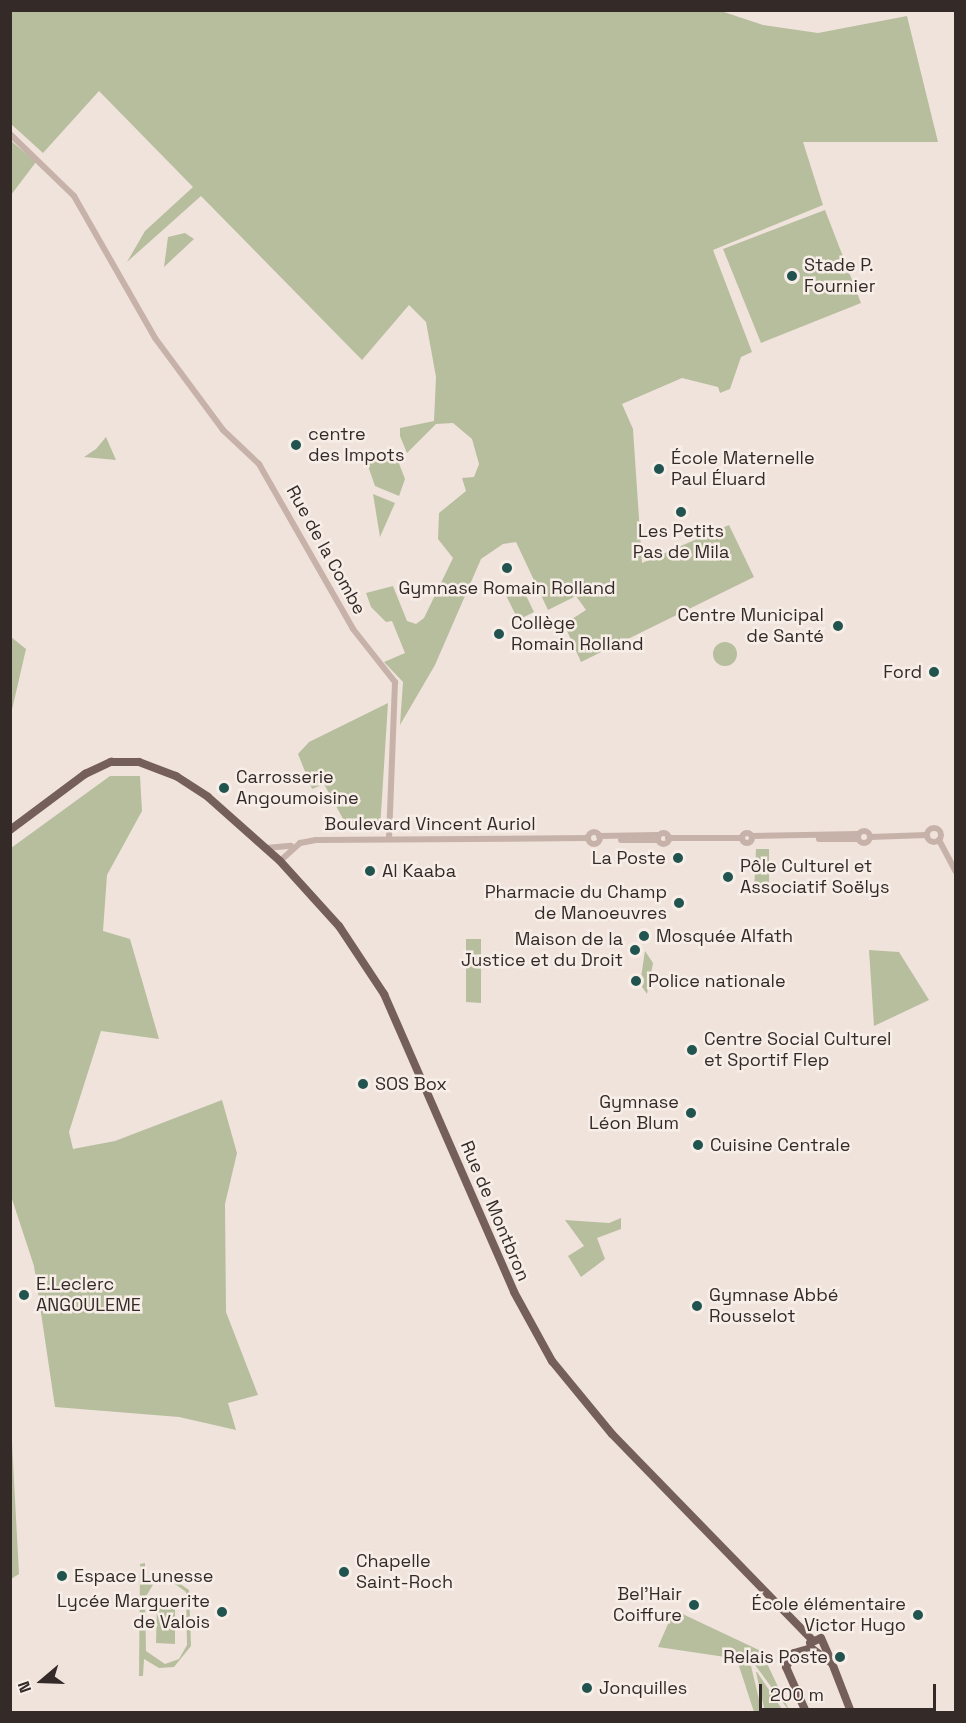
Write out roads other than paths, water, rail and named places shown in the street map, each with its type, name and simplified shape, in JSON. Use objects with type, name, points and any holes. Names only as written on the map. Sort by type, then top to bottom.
[{"type":"main road","name":"Rue de Montbron","points":[[10,831],[85,774],[111,762],[139,762],[181,778],[280,861],[339,926],[384,994],[514,1292],[552,1361],[612,1434],[812,1640]]},
{"type":"main road","points":[[807,1648],[812,1640],[821,1638],[852,1712]]},
{"type":"main road","points":[[804,1713],[786,1667],[792,1654],[807,1648],[819,1650],[832,1663]]},
{"type":"street","name":"Rue de la Combe","points":[[10,134],[63,183],[107,250],[156,338],[224,430],[259,464],[353,629],[398,688],[389,752],[389,839]]},
{"type":"street","points":[[939,840],[930,841],[927,835],[938,829],[939,840],[956,872]]},
{"type":"street","name":"Boulevard Vincent Auriol","points":[[280,861],[300,843],[389,839],[588,838],[594,832],[599,838],[858,837],[864,831],[870,837],[927,835]]},
{"type":"street","points":[[266,848],[281,850],[300,843]]},
{"type":"place","name":"Stade P. Fournier","points":[[792,276]]},
{"type":"place","name":"centre des Impots","points":[[296,445]]},
{"type":"place","name":"École Maternelle Paul Éluard","points":[[659,469]]},
{"type":"place","name":"Les Petits Pas de Mila","points":[[681,512]]},
{"type":"place","name":"Gymnase Romain Rolland","points":[[507,568]]},
{"type":"place","name":"Centre Municipal de Santé","points":[[838,626]]},
{"type":"place","name":"Collège Romain Rolland","points":[[499,634]]},
{"type":"place","name":"Ford","points":[[934,672]]},
{"type":"place","name":"Carrosserie Angoumoisine","points":[[224,788]]},
{"type":"place","name":"La Poste","points":[[678,858]]},
{"type":"place","name":"Al Kaaba","points":[[370,871]]},
{"type":"place","name":"Pôle Culturel et Associatif Soëlys","points":[[728,877]]},
{"type":"place","name":"Pharmacie du Champ de Manoeuvres","points":[[679,903]]},
{"type":"place","name":"Mosquée Alfath","points":[[644,936]]},
{"type":"place","name":"Maison de la Justice et du Droit","points":[[635,950]]},
{"type":"place","name":"Police nationale","points":[[636,981]]},
{"type":"place","name":"Centre Social Culturel et Sportif Flep","points":[[692,1050]]},
{"type":"place","name":"SOS Box","points":[[363,1084]]},
{"type":"place","name":"Gymnase Léon Blum","points":[[691,1113]]},
{"type":"place","name":"Cuisine Centrale","points":[[698,1145]]},
{"type":"place","name":"E.Leclerc ANGOULEME","points":[[24,1295]]},
{"type":"place","name":"Gymnase Abbé Rousselot","points":[[697,1306]]},
{"type":"place","name":"Chapelle Saint-Roch","points":[[344,1572]]},
{"type":"place","name":"Espace Lunesse","points":[[62,1576]]},
{"type":"place","name":"Bel'Hair Coiffure","points":[[694,1605]]},
{"type":"place","name":"Lycée Marguerite de Valois","points":[[222,1612]]},
{"type":"place","name":"École élémentaire Victor Hugo","points":[[918,1615]]},
{"type":"place","name":"Relais Poste","points":[[840,1657]]},
{"type":"place","name":"Jonquilles","points":[[587,1688]]}]
